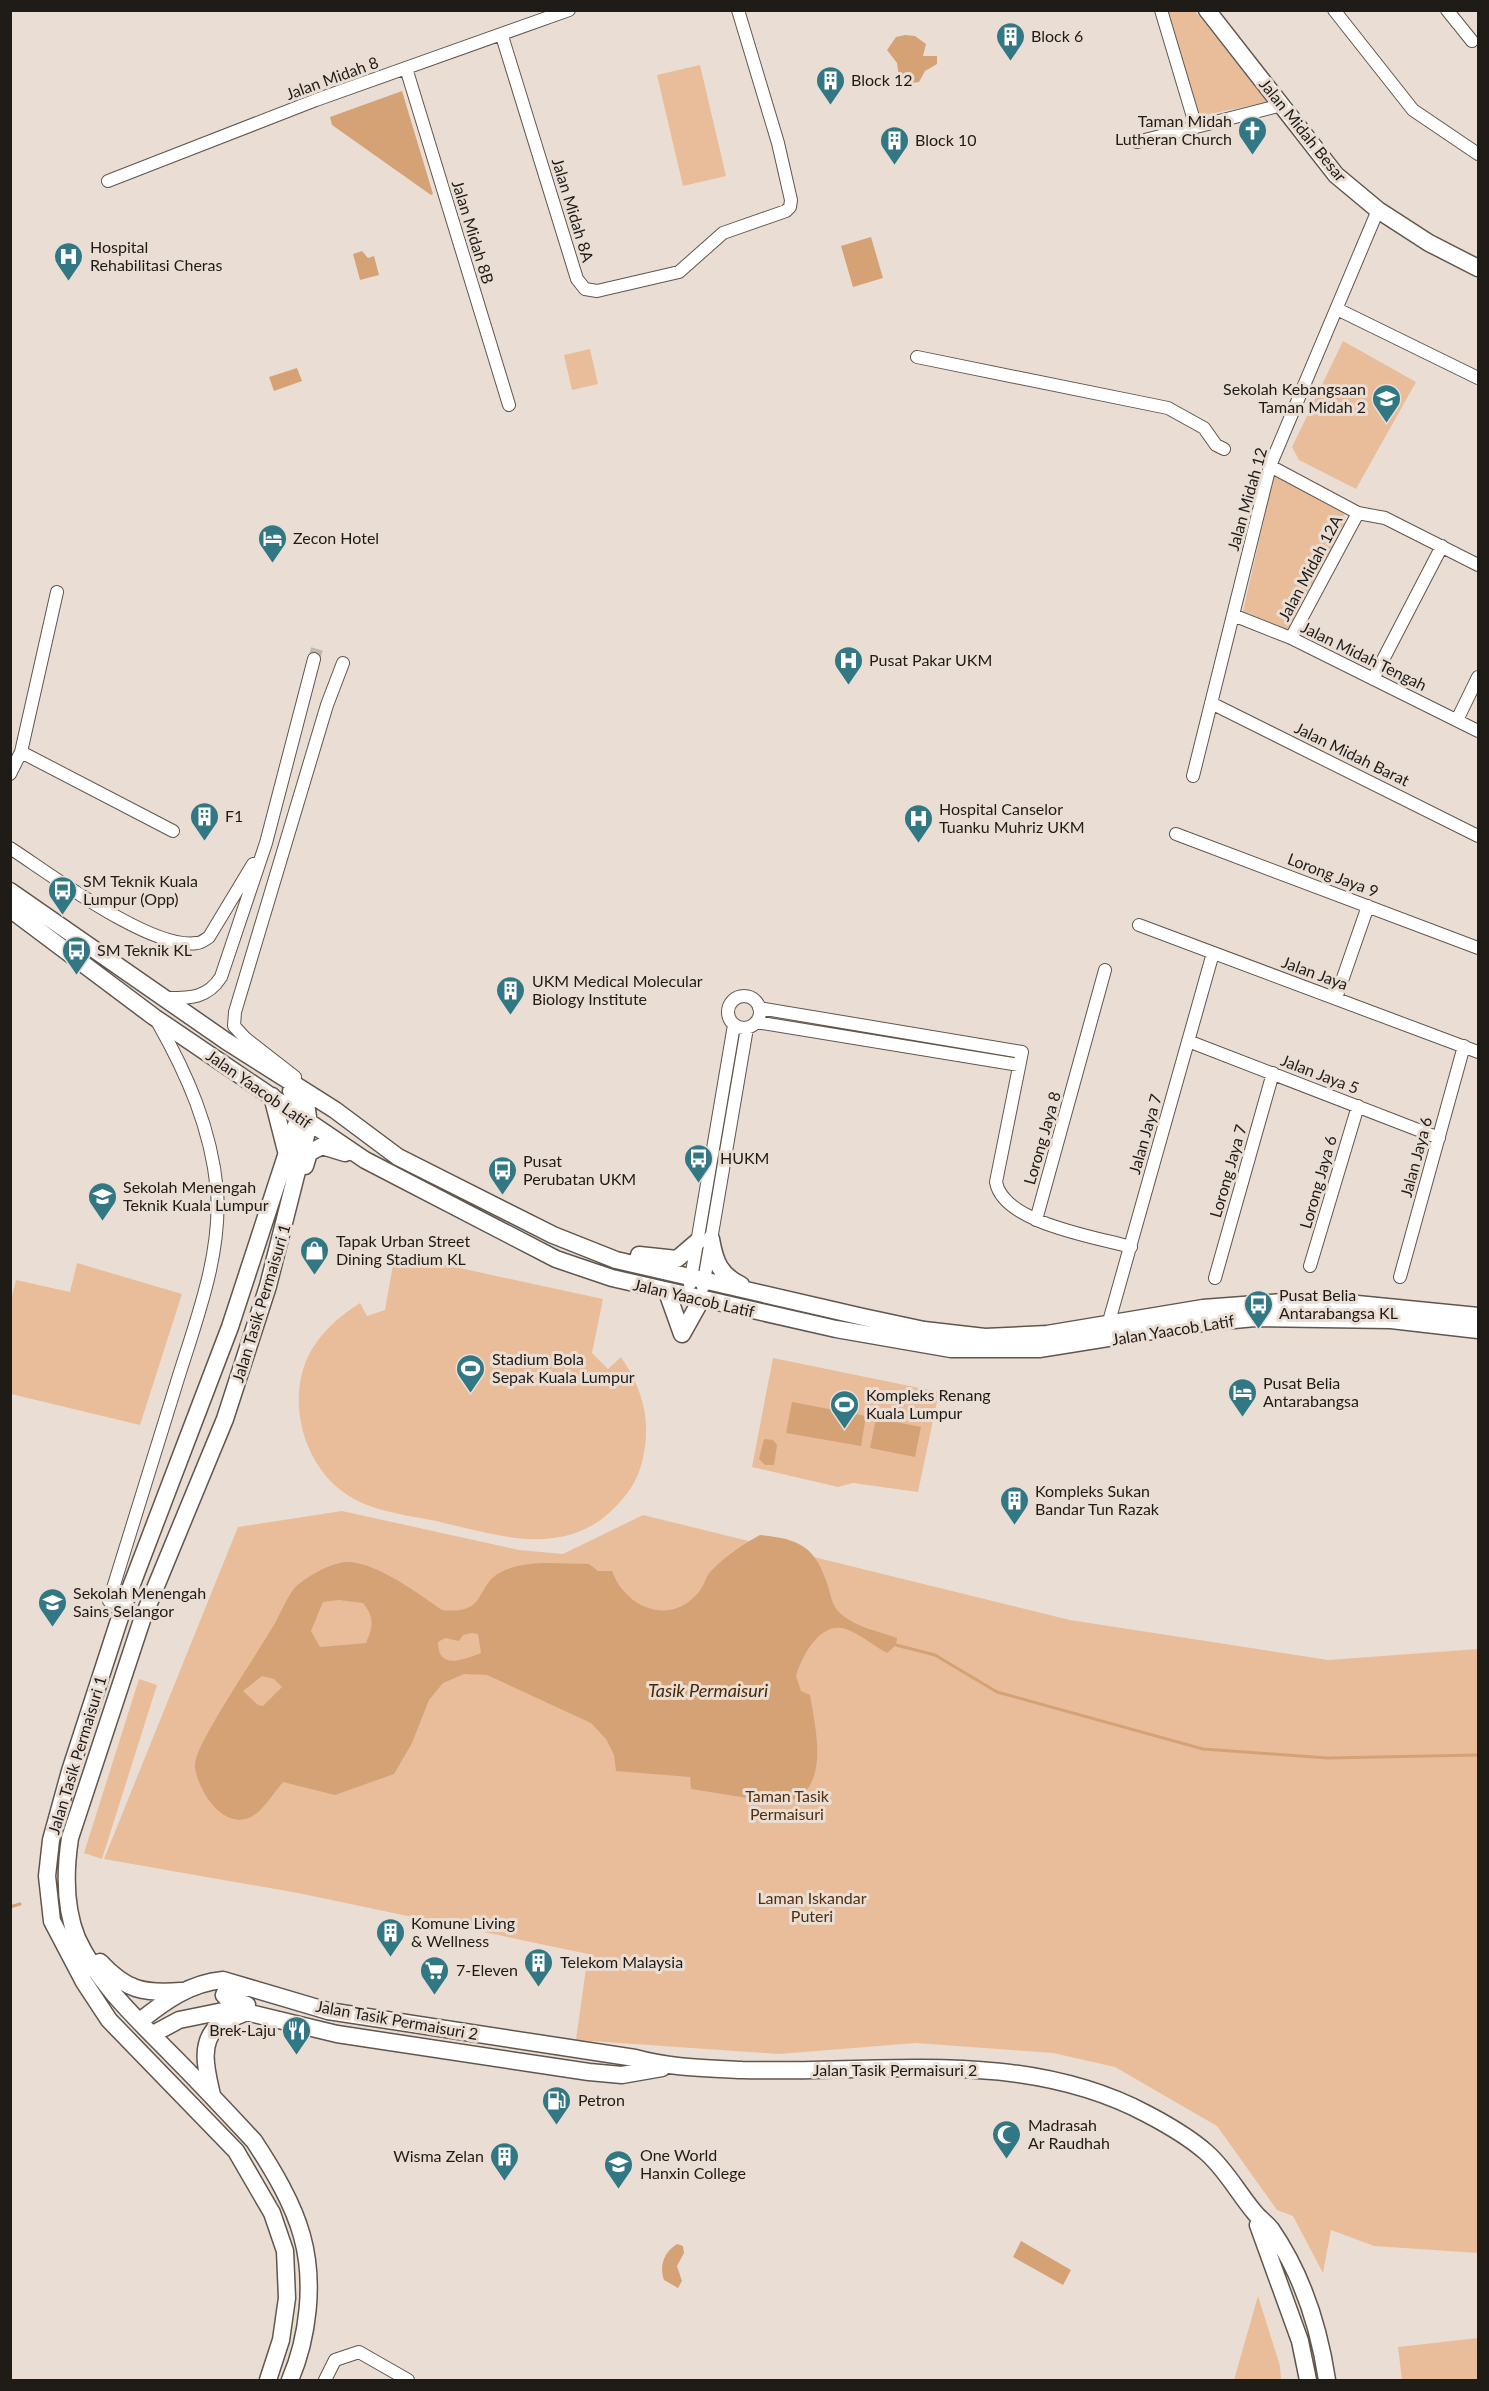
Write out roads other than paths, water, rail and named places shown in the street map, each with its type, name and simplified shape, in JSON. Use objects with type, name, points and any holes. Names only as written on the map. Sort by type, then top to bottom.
[{"type":"street","name":"Jalan Midah 8","points":[[108,181],[405,68],[502,36],[569,10]]},
{"type":"street","name":"Jalan Midah 8A","points":[[502,36],[577,279],[585,289],[597,291],[679,272],[723,233],[786,211],[790,207],[791,200],[778,143],[738,10]]},
{"type":"street","points":[[1161,10],[1196,127]]},
{"type":"street","name":"Jalan Midah Besar","points":[[1207,10],[1336,175],[1378,210],[1429,243],[1479,268]]},
{"type":"street","points":[[1334,10],[1413,110],[1479,154]]},
{"type":"street","points":[[1447,10],[1472,41]]},
{"type":"street","name":"Jalan Midah 8B","points":[[405,68],[508,405]]},
{"type":"street","points":[[1137,142],[1282,105]]},
{"type":"street","name":"Jalan Midah 12","points":[[1193,776],[1270,466],[1378,210]]},
{"type":"street","points":[[1337,309],[1479,378]]},
{"type":"street","points":[[917,357],[1168,408],[1204,428],[1216,445],[1224,449]]},
{"type":"street","points":[[1270,466],[1358,513],[1385,518],[1479,565]]},
{"type":"street","name":"Jalan Midah 12A","points":[[1291,638],[1358,513]]},
{"type":"street","points":[[1373,679],[1442,546]]},
{"type":"street","points":[[10,774],[21,752],[57,592]]},
{"type":"street","name":"Jalan Midah Tengah","points":[[1233,615],[1291,638],[1479,731]]},
{"type":"street","points":[[164,998],[191,998],[213,989],[221,977],[266,843],[314,659]]},
{"type":"street","points":[[335,1110],[245,1038],[234,1026],[235,1012],[249,964],[327,705],[343,663]]},
{"type":"street","points":[[1457,720],[1479,677]]},
{"type":"street","name":"Jalan Midah Barat","points":[[1211,703],[1479,836]]},
{"type":"street","points":[[21,752],[173,831]]},
{"type":"street","name":"Lorong Jaya 9","points":[[1176,834],[1479,948]]},
{"type":"street","points":[[10,848],[120,921],[171,939],[198,943],[209,937],[266,843]]},
{"type":"street","name":"Jalan Yaacob Latif","points":[[10,891],[226,1041],[335,1110],[398,1157],[553,1235],[616,1260],[924,1330],[985,1337],[1047,1334],[1203,1308],[1282,1302],[1347,1303],[1479,1316]]},
{"type":"street","points":[[1336,998],[1368,906]]},
{"type":"street","name":"Jalan Yaacob Latif","points":[[10,909],[154,1017],[365,1160],[556,1259],[612,1278],[858,1333],[951,1348],[999,1351],[1085,1344],[1202,1323],[1255,1318],[1381,1320],[1479,1330]]},
{"type":"street","name":"Jalan Jaya","points":[[1139,925],[1479,1052]]},
{"type":"street","name":"Jalan Jaya 7","points":[[1108,1325],[1213,953]]},
{"type":"street","name":"Lorong Jaya 8","points":[[1036,1220],[1105,970]]},
{"type":"street","points":[[667,1292],[682,1334],[695,1298],[698,1280],[734,1025],[728,1011],[736,998],[751,998],[759,1008],[1022,1053],[996,1182],[1002,1198],[1036,1220],[1131,1247]]},
{"type":"street","points":[[756,1292],[725,1276],[704,1240],[752,1025],[759,1008]]},
{"type":"street","points":[[124,1605],[109,1601],[198,1314],[216,1232],[217,1192],[212,1153],[201,1111],[177,1056],[154,1017]]},
{"type":"street","points":[[734,1025],[752,1025],[1019,1065]]},
{"type":"street","points":[[226,1041],[299,1097],[306,1104],[305,1118],[325,1117],[359,1138],[398,1157]]},
{"type":"street","name":"Jalan Jaya 5","points":[[1188,1041],[1438,1138]]},
{"type":"street","name":"Jalan Jaya 6","points":[[1400,1277],[1464,1046]]},
{"type":"street","name":"Lorong Jaya 7","points":[[1215,1278],[1273,1073]]},
{"type":"street","points":[[272,1096],[287,1152]]},
{"type":"street","name":"Lorong Jaya 6","points":[[1310,1266],[1358,1106]]},
{"type":"street","name":"Jalan Tasik Permaisuri 1","points":[[270,2380],[281,2340],[288,2298],[285,2251],[272,2213],[236,2151],[109,2020],[84,1982],[52,1921],[47,1876],[51,1840],[76,1750],[124,1605],[230,1328],[287,1152],[305,1118]]},
{"type":"street","name":"Jalan Tasik Permaisuri 1","points":[[290,2380],[297,2363],[307,2317],[308,2288],[302,2237],[271,2166],[254,2141],[212,2095],[145,2030],[113,1994],[77,1937],[67,1902],[66,1864],[70,1838],[142,1620],[225,1419],[253,1333],[290,1206],[305,1118]]},
{"type":"street","points":[[290,1206],[309,1153],[316,1148],[322,1146],[365,1160]]},
{"type":"street","points":[[553,1235],[663,1260],[677,1259],[704,1240]]},
{"type":"street","points":[[230,1328],[253,1333]]},
{"type":"street","points":[[76,1750],[97,1758]]},
{"type":"street","points":[[77,1937],[124,1984],[138,1990],[155,1993],[187,1990]]},
{"type":"street","name":"Jalan Tasik Permaisuri 2","points":[[145,2030],[169,1999],[206,1982],[223,1980],[328,2011],[635,2058],[666,2067]]},
{"type":"street","points":[[84,1982],[129,2027],[145,2030],[146,2046],[172,2073],[191,2104]]},
{"type":"street","points":[[253,1988],[226,1990],[224,1995],[237,2003],[300,2018],[309,2027]]},
{"type":"street","name":"Jalan Tasik Permaisuri 2","points":[[145,2030],[178,2020],[233,2009],[337,2034],[622,2075],[666,2067],[780,2071],[951,2067],[998,2070],[1064,2081],[1123,2101],[1173,2128],[1220,2166],[1255,2213],[1269,2227],[1291,2264],[1321,2338],[1327,2380]]},
{"type":"street","points":[[212,2095],[205,2064],[208,2039],[218,2025],[248,2011]]},
{"type":"street","name":"Jalan Tasik Permaisuri 2","points":[[1255,2213],[1300,2341],[1308,2380]]},
{"type":"street","points":[[325,2380],[335,2360],[359,2352],[408,2380]]},
{"type":"water","points":[[915,36],[926,44],[923,56],[937,56],[937,64],[925,71],[919,82],[912,83],[908,78],[899,77],[897,63],[887,50],[896,37]]},
{"type":"water","points":[[402,91],[433,194],[431,195],[332,125],[330,117]]},
{"type":"water","points":[[871,237],[883,278],[853,287],[841,246]]},
{"type":"water","points":[[362,251],[368,258],[374,256],[379,275],[360,280],[353,254]]},
{"type":"water","points":[[297,368],[302,381],[274,391],[269,377]]},
{"type":"water","points":[[792,1402],[866,1416],[861,1446],[786,1433]]},
{"type":"water","points":[[876,1418],[921,1427],[915,1457],[870,1448]]},
{"type":"water","points":[[764,1439],[773,1440],[777,1445],[774,1465],[765,1465],[759,1459]]},
{"type":"water","name":"Tasik Permaisuri","points":[[760,1535],[786,1539],[804,1547],[818,1562],[838,1611],[858,1625],[897,1638],[896,1645],[887,1653],[851,1631],[837,1628],[820,1635],[808,1650],[796,1676],[801,1691],[810,1695],[817,1743],[817,1761],[814,1776],[807,1789],[795,1799],[771,1803],[691,1789],[690,1777],[616,1771],[614,1755],[606,1739],[591,1723],[487,1675],[464,1674],[443,1683],[429,1700],[412,1743],[394,1774],[335,1795],[283,1782],[259,1811],[249,1818],[239,1820],[221,1813],[206,1797],[201,1787],[195,1768],[196,1761],[213,1724],[274,1625],[292,1591],[305,1580],[328,1567],[346,1562],[370,1567],[396,1580],[442,1610],[457,1610],[474,1604],[493,1578],[511,1568],[544,1563],[589,1564],[598,1571],[612,1571],[618,1584],[637,1603],[661,1610],[674,1609],[687,1603],[700,1590],[712,1570],[729,1555]],"holes":[[[339,1600],[363,1603],[367,1608],[372,1623],[366,1643],[320,1647],[311,1631],[323,1602]],[[478,1634],[481,1653],[454,1661],[442,1657],[438,1642],[445,1638],[459,1641],[463,1635]],[[262,1676],[274,1679],[282,1687],[263,1706],[258,1705],[243,1691]]]},
{"type":"water","points":[[1021,2241],[1071,2270],[1063,2285],[1013,2257]]},
{"type":"water","points":[[677,2244],[683,2246],[684,2253],[677,2266],[682,2281],[678,2288],[664,2280],[662,2270],[666,2255]]},
{"type":"waterway","points":[[896,1645],[935,1655],[997,1692],[1203,1749],[1328,1758],[1478,1755]]},
{"type":"waterway","points":[[10,1907],[20,1904]]},
{"type":"tunnel","points":[[314,659],[317,649]]},
{"type":"place","name":"Block 6","points":[[1010,62]]},
{"type":"place","name":"Block 12","points":[[830,106]]},
{"type":"place","name":"Taman Midah Lutheran Church","points":[[1253,156]]},
{"type":"place","name":"Block 10","points":[[894,166]]},
{"type":"place","name":"Hospital Rehabilitasi Cheras","points":[[69,282]]},
{"type":"place","name":"Sekolah Kebangsaan Taman Midah 2","points":[[1387,424]]},
{"type":"place","name":"Zecon Hotel","points":[[272,564]]},
{"type":"place","name":"Pusat Pakar UKM","points":[[848,686]]},
{"type":"place","name":"F1","points":[[204,842]]},
{"type":"place","name":"Hospital Canselor Tuanku Muhriz UKM","points":[[918,844]]},
{"type":"place","name":"SM Teknik Kuala Lumpur (Opp)","points":[[62,916]]},
{"type":"place","name":"SM Teknik KL","points":[[76,976]]},
{"type":"place","name":"UKM Medical Molecular Biology Institute","points":[[511,1016]]},
{"type":"place","name":"HUKM","points":[[699,1184]]},
{"type":"place","name":"Pusat Perubatan UKM","points":[[502,1196]]},
{"type":"place","name":"Sekolah Menengah Teknik Kuala Lumpur","points":[[102,1222]]},
{"type":"place","name":"Tapak Urban Street Dining Stadium KL","points":[[315,1276]]},
{"type":"place","name":"Pusat Belia Antarabangsa KL","points":[[1258,1330]]},
{"type":"place","name":"Stadium Bola Sepak Kuala Lumpur","points":[[471,1394]]},
{"type":"place","name":"Pusat Belia Antarabangsa","points":[[1242,1418]]},
{"type":"place","name":"Kompleks Renang Kuala Lumpur","points":[[845,1430]]},
{"type":"place","name":"Kompleks Sukan Bandar Tun Razak","points":[[1014,1526]]},
{"type":"place","name":"Sekolah Menengah Sains Selangor","points":[[52,1628]]},
{"type":"place","name":"Komune Living & Wellness","points":[[390,1958]]},
{"type":"place","name":"Telekom Malaysia","points":[[539,1988]]},
{"type":"place","name":"7-Eleven","points":[[435,1996]]},
{"type":"place","name":"Brek-Laju","points":[[297,2056]]},
{"type":"place","name":"Petron","points":[[557,2126]]},
{"type":"place","name":"Madrasah Ar Raudhah","points":[[1007,2160]]},
{"type":"place","name":"Wisma Zelan","points":[[505,2182]]},
{"type":"place","name":"One World Hanxin College","points":[[619,2190]]},
{"type":"park label","name":"Taman Tasik Permaisuri","points":[[787,1805]]},
{"type":"park label","name":"Laman Iskandar Puteri","points":[[812,1907]]}]
